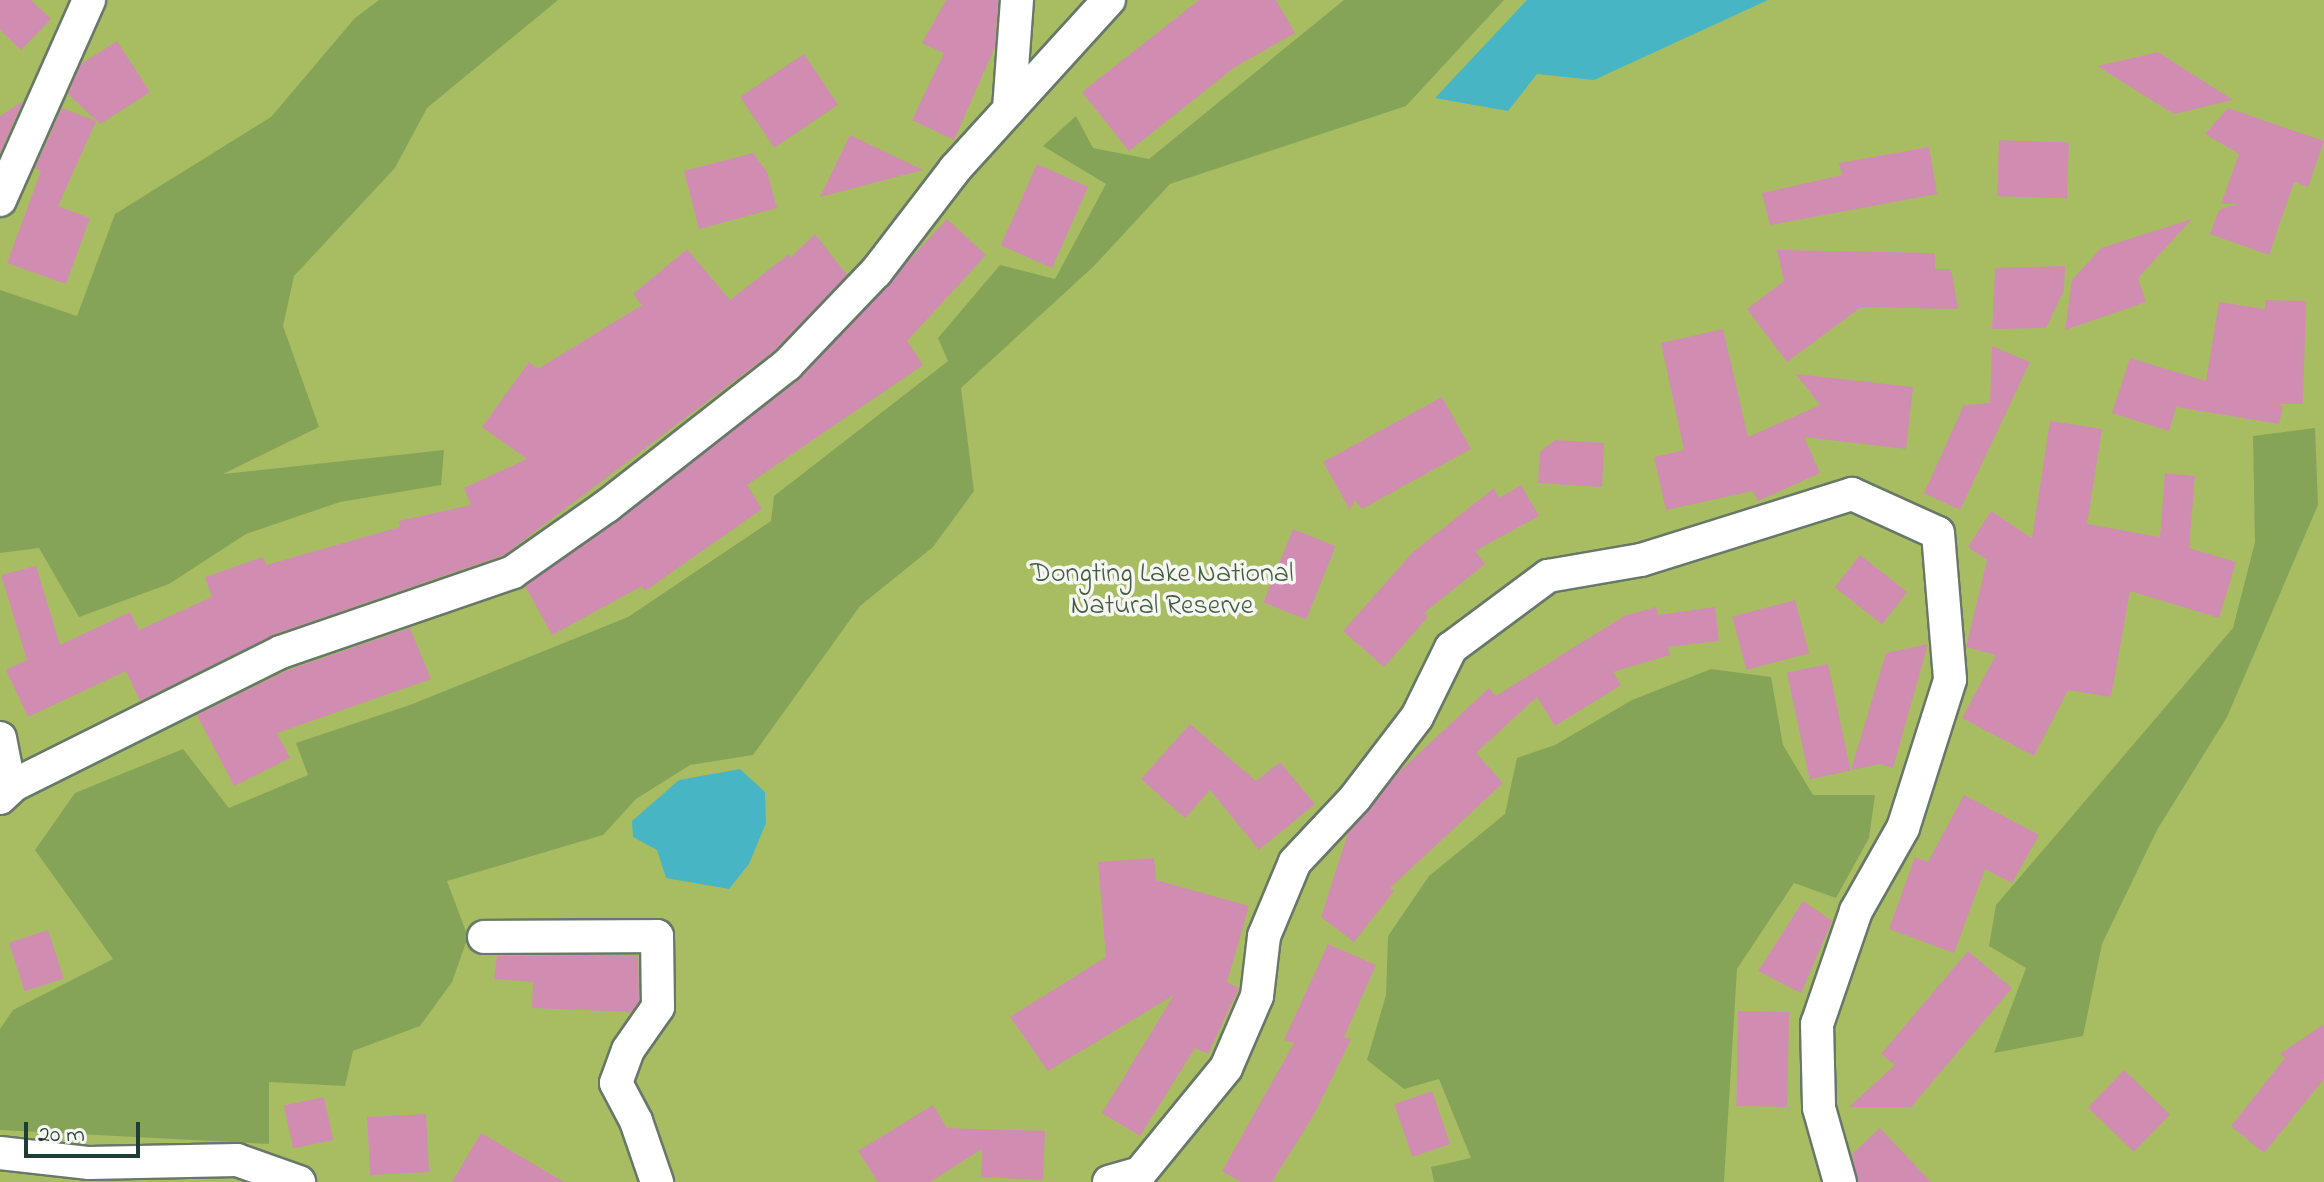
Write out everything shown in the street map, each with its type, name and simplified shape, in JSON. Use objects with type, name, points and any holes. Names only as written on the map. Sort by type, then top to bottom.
[{"type":"street","points":[[0,200],[89,0]]},
{"type":"street","points":[[1009,109],[1017,0]]},
{"type":"street","points":[[0,738],[5,780],[281,652],[513,572],[607,506],[787,365],[876,272],[1009,109],[1109,0]]},
{"type":"street","points":[[1109,1182],[1140,1173],[1226,1068],[1257,996],[1264,936],[1295,862],[1355,798],[1417,717],[1451,648],[1548,576],[1641,560],[1852,494],[1938,533],[1950,680],[1903,828],[1856,911],[1817,1024],[1819,1108],[1840,1182]]},
{"type":"street","points":[[484,937],[657,936],[658,1007],[628,1050],[616,1083],[636,1121],[657,1182]]},
{"type":"street","points":[[0,1153],[89,1163],[237,1160],[299,1182]]},
{"type":"green space","name":"Dongting Lake National Natural Reserve","points":[[0,0],[2324,0],[2324,1182],[0,1182]]},
{"type":"green space","points":[[379,0],[558,0],[427,108],[395,168],[294,276],[283,326],[319,427],[223,474],[444,450],[441,485],[340,502],[246,534],[169,584],[79,617],[39,548],[0,553],[0,290],[77,316],[115,214],[271,117],[355,18]]},
{"type":"green space","points":[[1344,0],[1504,0],[1406,106],[1170,184],[1093,267],[961,388],[974,491],[933,547],[860,606],[753,755],[690,765],[636,799],[603,835],[447,881],[468,937],[452,982],[420,1026],[353,1051],[345,1086],[269,1082],[269,1144],[0,1130],[0,1029],[13,1010],[113,959],[35,850],[75,793],[183,749],[229,808],[308,775],[296,743],[410,705],[628,617],[771,521],[774,496],[948,361],[938,338],[1000,265],[1055,279],[1106,184],[1043,146],[1076,116],[1093,148],[1149,159]]},
{"type":"green space","points":[[2315,428],[2318,505],[2227,717],[2157,830],[2102,944],[2083,1036],[1994,1053],[2026,968],[1989,946],[1996,905],[2233,628],[2255,542],[2253,436]]},
{"type":"green space","points":[[1711,669],[1771,677],[1783,745],[1813,795],[1875,795],[1869,838],[1836,898],[1794,883],[1737,969],[1724,1182],[1434,1182],[1431,1167],[1471,1158],[1439,1079],[1404,1089],[1367,1060],[1386,995],[1388,936],[1429,876],[1505,814],[1517,758],[1555,745],[1632,700]]},
{"type":"water","points":[[1527,0],[1768,0],[1594,80],[1537,74],[1508,111],[1435,98]]},
{"type":"water","points":[[740,769],[765,792],[766,823],[749,864],[729,889],[666,878],[657,850],[633,837],[632,821],[679,780]]},
{"type":"building","points":[[0,0],[31,0],[51,19],[21,50],[0,30]]},
{"type":"building","points":[[946,0],[998,0],[995,47],[954,140],[912,120],[944,53],[922,43]]},
{"type":"building","points":[[1199,0],[1276,0],[1295,33],[1235,67],[1129,151],[1082,92]]},
{"type":"building","points":[[117,41],[150,92],[100,124],[68,94],[81,64]]},
{"type":"building","points":[[2158,52],[2233,100],[2174,114],[2097,66]]},
{"type":"building","points":[[804,54],[838,105],[774,148],[740,97]]},
{"type":"building","points":[[23,101],[0,153],[0,116]]},
{"type":"building","points":[[62,108],[96,121],[58,206],[90,218],[66,284],[7,263],[41,171],[35,168]]},
{"type":"building","points":[[2228,108],[2324,141],[2308,187],[2294,182],[2269,255],[2210,234],[2219,210],[2236,204],[2221,204],[2239,154],[2205,134]]},
{"type":"building","points":[[850,135],[923,170],[820,197]]},
{"type":"building","points":[[1999,140],[2069,142],[2067,198],[1997,196]]},
{"type":"building","points":[[1929,147],[1937,194],[1770,225],[1762,193],[1842,175],[1839,163]]},
{"type":"building","points":[[753,153],[767,172],[777,208],[699,229],[684,171]]},
{"type":"building","points":[[1037,164],[1088,187],[1052,268],[1001,245]]},
{"type":"building","points":[[947,219],[986,255],[907,341],[923,365],[747,485],[762,509],[645,591],[642,586],[552,635],[525,586],[799,380]]},
{"type":"building","points":[[2192,219],[2138,278],[2146,302],[2065,330],[2072,280],[2101,248]]},
{"type":"building","points":[[815,234],[847,275],[774,351],[504,555],[275,634],[140,701],[126,671],[28,717],[6,670],[27,660],[1,575],[36,566],[60,645],[130,612],[139,630],[212,597],[205,577],[263,557],[266,565],[400,527],[399,521],[471,505],[464,488],[527,459],[482,427],[529,362],[538,369],[642,305],[633,294],[687,249],[730,300],[789,254],[790,258]]},
{"type":"building","points":[[1777,250],[1935,253],[1935,269],[1951,269],[1958,309],[1861,307],[1787,362],[1747,309],[1784,281]]},
{"type":"building","points":[[2065,266],[2064,290],[2046,328],[1992,329],[1995,268]]},
{"type":"building","points":[[2265,300],[2306,301],[2303,404],[2278,404],[2283,406],[2279,424],[2176,407],[2169,431],[2112,413],[2130,358],[2206,381],[2219,302],[2265,309]]},
{"type":"building","points":[[1723,329],[1748,437],[1820,405],[1796,374],[1913,387],[1906,449],[1804,437],[1820,473],[1758,501],[1753,491],[1666,510],[1654,457],[1684,450],[1661,343]]},
{"type":"building","points":[[1992,346],[2030,362],[1960,510],[1924,493],[1964,405],[1990,403]]},
{"type":"building","points":[[1442,397],[1471,449],[1362,509],[1355,500],[1350,510],[1323,462]]},
{"type":"building","points":[[2050,421],[2102,429],[2087,524],[2160,537],[2165,473],[2195,476],[2189,548],[2236,562],[2219,618],[2130,591],[2111,697],[2068,690],[2034,756],[1962,718],[1996,655],[1966,647],[1987,560],[1968,547],[1991,511],[2032,538]]},
{"type":"building","points":[[1555,440],[1604,443],[1602,487],[1538,483],[1540,452]]},
{"type":"building","points":[[1521,485],[1539,516],[1475,551],[1485,564],[1424,613],[1428,617],[1384,667],[1343,631],[1413,552],[1494,488],[1499,498]]},
{"type":"building","points":[[1293,529],[1336,546],[1306,619],[1263,602]]},
{"type":"building","points":[[1860,555],[1907,592],[1882,624],[1835,587]]},
{"type":"building","points":[[1795,600],[1809,653],[1746,670],[1732,617]]},
{"type":"building","points":[[1656,607],[1658,615],[1715,607],[1719,641],[1668,647],[1670,655],[1613,672],[1621,685],[1555,726],[1537,697],[1476,753],[1503,783],[1390,888],[1394,891],[1354,942],[1321,917],[1348,833],[1398,773],[1489,688],[1496,696],[1624,616]]},
{"type":"building","points":[[410,628],[431,679],[277,733],[290,758],[234,786],[197,715],[288,670]]},
{"type":"building","points":[[1928,644],[1893,768],[1880,764],[1851,770],[1886,653]]},
{"type":"building","points":[[1828,664],[1851,771],[1810,779],[1787,673]]},
{"type":"building","points":[[1190,724],[1256,781],[1280,762],[1315,804],[1259,850],[1210,790],[1185,818],[1141,779]]},
{"type":"building","points":[[1964,795],[2039,835],[2012,883],[1985,869],[1954,953],[1889,929],[1915,857],[1928,862]]},
{"type":"building","points":[[1154,858],[1156,880],[1249,906],[1227,982],[1239,988],[1208,1054],[1195,1048],[1140,1136],[1102,1113],[1174,995],[1048,1071],[1010,1017],[1106,957],[1098,862]]},
{"type":"building","points":[[1803,901],[1832,921],[1801,993],[1758,971]]},
{"type":"building","points":[[48,930],[64,979],[25,991],[9,943]]},
{"type":"building","points":[[1328,944],[1376,965],[1344,1037],[1351,1039],[1315,1113],[1272,1182],[1241,1182],[1222,1171],[1294,1043],[1284,1040]]},
{"type":"building","points":[[1968,951],[2012,988],[1911,1107],[1849,1107],[1895,1065],[1881,1054]]},
{"type":"building","points":[[638,955],[639,1001],[632,1012],[532,1008],[533,982],[494,979],[497,956]]},
{"type":"building","points":[[1738,1011],[1789,1012],[1787,1107],[1736,1106]]},
{"type":"building","points":[[2324,1024],[2324,1079],[2264,1153],[2231,1126],[2285,1058],[2280,1054]]},
{"type":"building","points":[[2124,1070],[2170,1114],[2134,1152],[2088,1107]]},
{"type":"building","points":[[1432,1091],[1450,1144],[1412,1157],[1394,1104]]},
{"type":"building","points":[[324,1097],[333,1140],[293,1149],[284,1106]]},
{"type":"building","points":[[933,1105],[947,1128],[1045,1131],[1043,1180],[981,1177],[982,1149],[930,1182],[878,1182],[858,1151]]},
{"type":"building","points":[[426,1114],[429,1172],[370,1175],[367,1117]]},
{"type":"building","points":[[1880,1128],[1931,1182],[1858,1182],[1852,1154]]},
{"type":"building","points":[[481,1133],[564,1182],[452,1182]]}]
